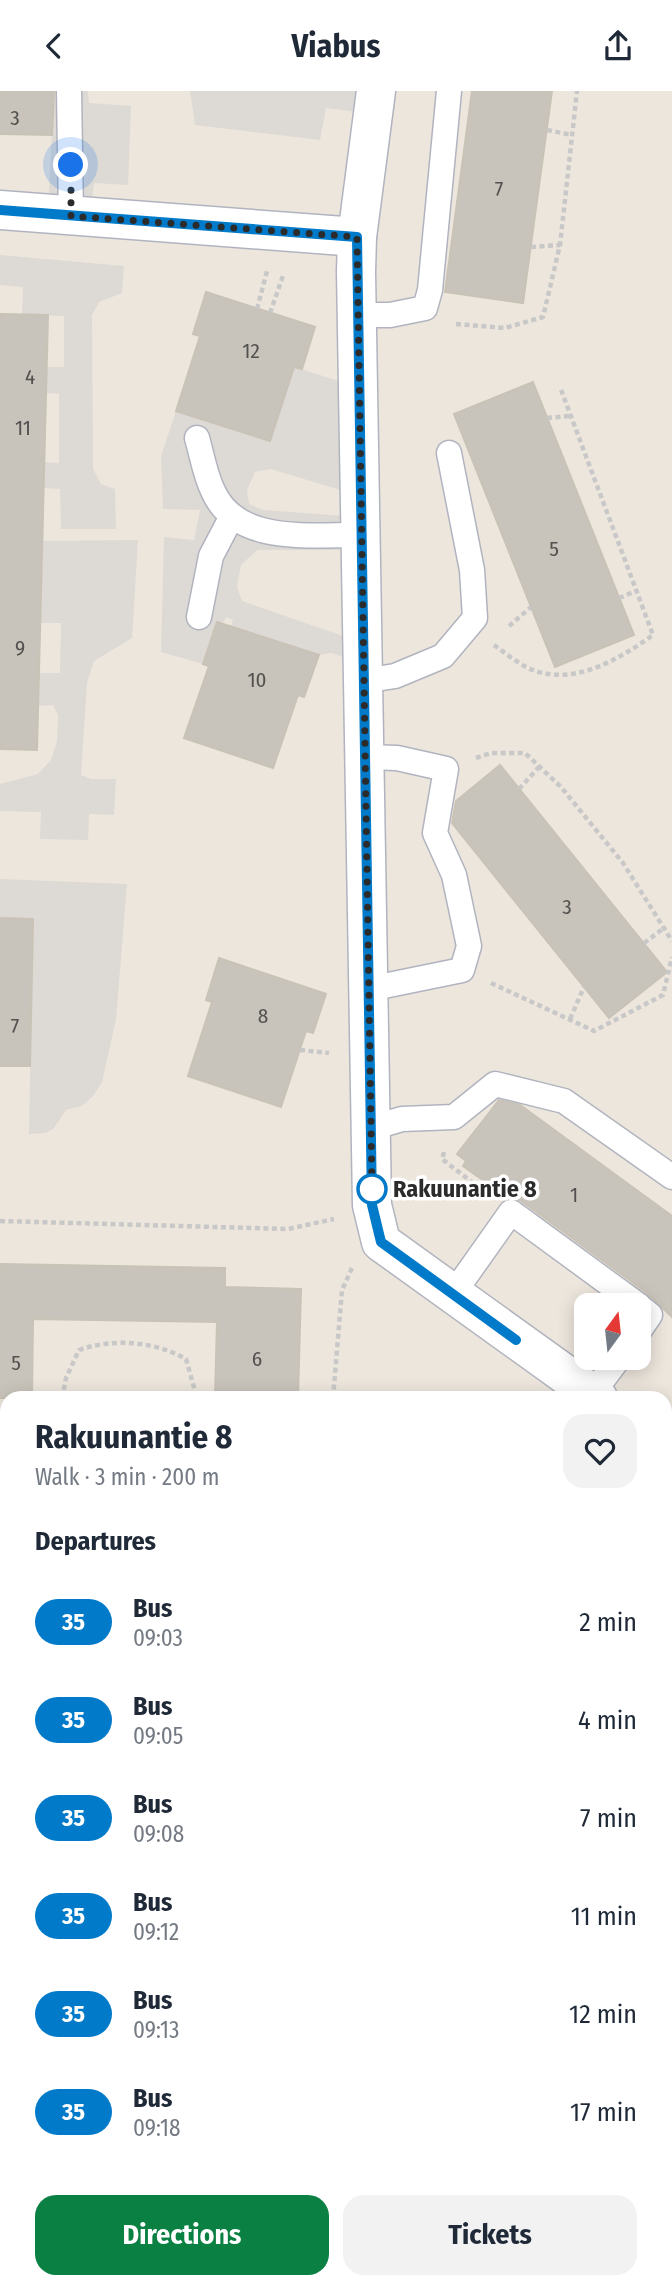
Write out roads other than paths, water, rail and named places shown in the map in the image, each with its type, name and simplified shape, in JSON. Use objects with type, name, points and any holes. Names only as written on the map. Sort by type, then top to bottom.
[{"type":"street","points":[[376,91],[357,237],[372,1205],[381,1242],[588,1391]]},
{"type":"street","points":[[0,210],[357,237]]},
{"type":"lane","points":[[69,91],[71,216]]},
{"type":"lane","points":[[357,315],[390,315],[425,308],[430,290],[449,91]]},
{"type":"lane","points":[[197,438],[213,493],[232,516],[263,532],[361,535]]},
{"type":"lane","points":[[363,681],[395,676],[443,656],[475,618],[472,570],[449,453]]},
{"type":"lane","points":[[199,617],[211,556],[232,516]]},
{"type":"lane","points":[[365,757],[397,758],[446,769],[435,833],[454,875],[469,946],[461,970],[369,989]]},
{"type":"lane","points":[[371,1128],[402,1119],[454,1117],[495,1084],[564,1101],[672,1177]]},
{"type":"lane","points":[[453,1294],[511,1212],[620,1293]]},
{"type":"lane","points":[[598,1391],[611,1370]]},
{"type":"place","name":"Rakuunantie 8","points":[[372,1189]]}]
